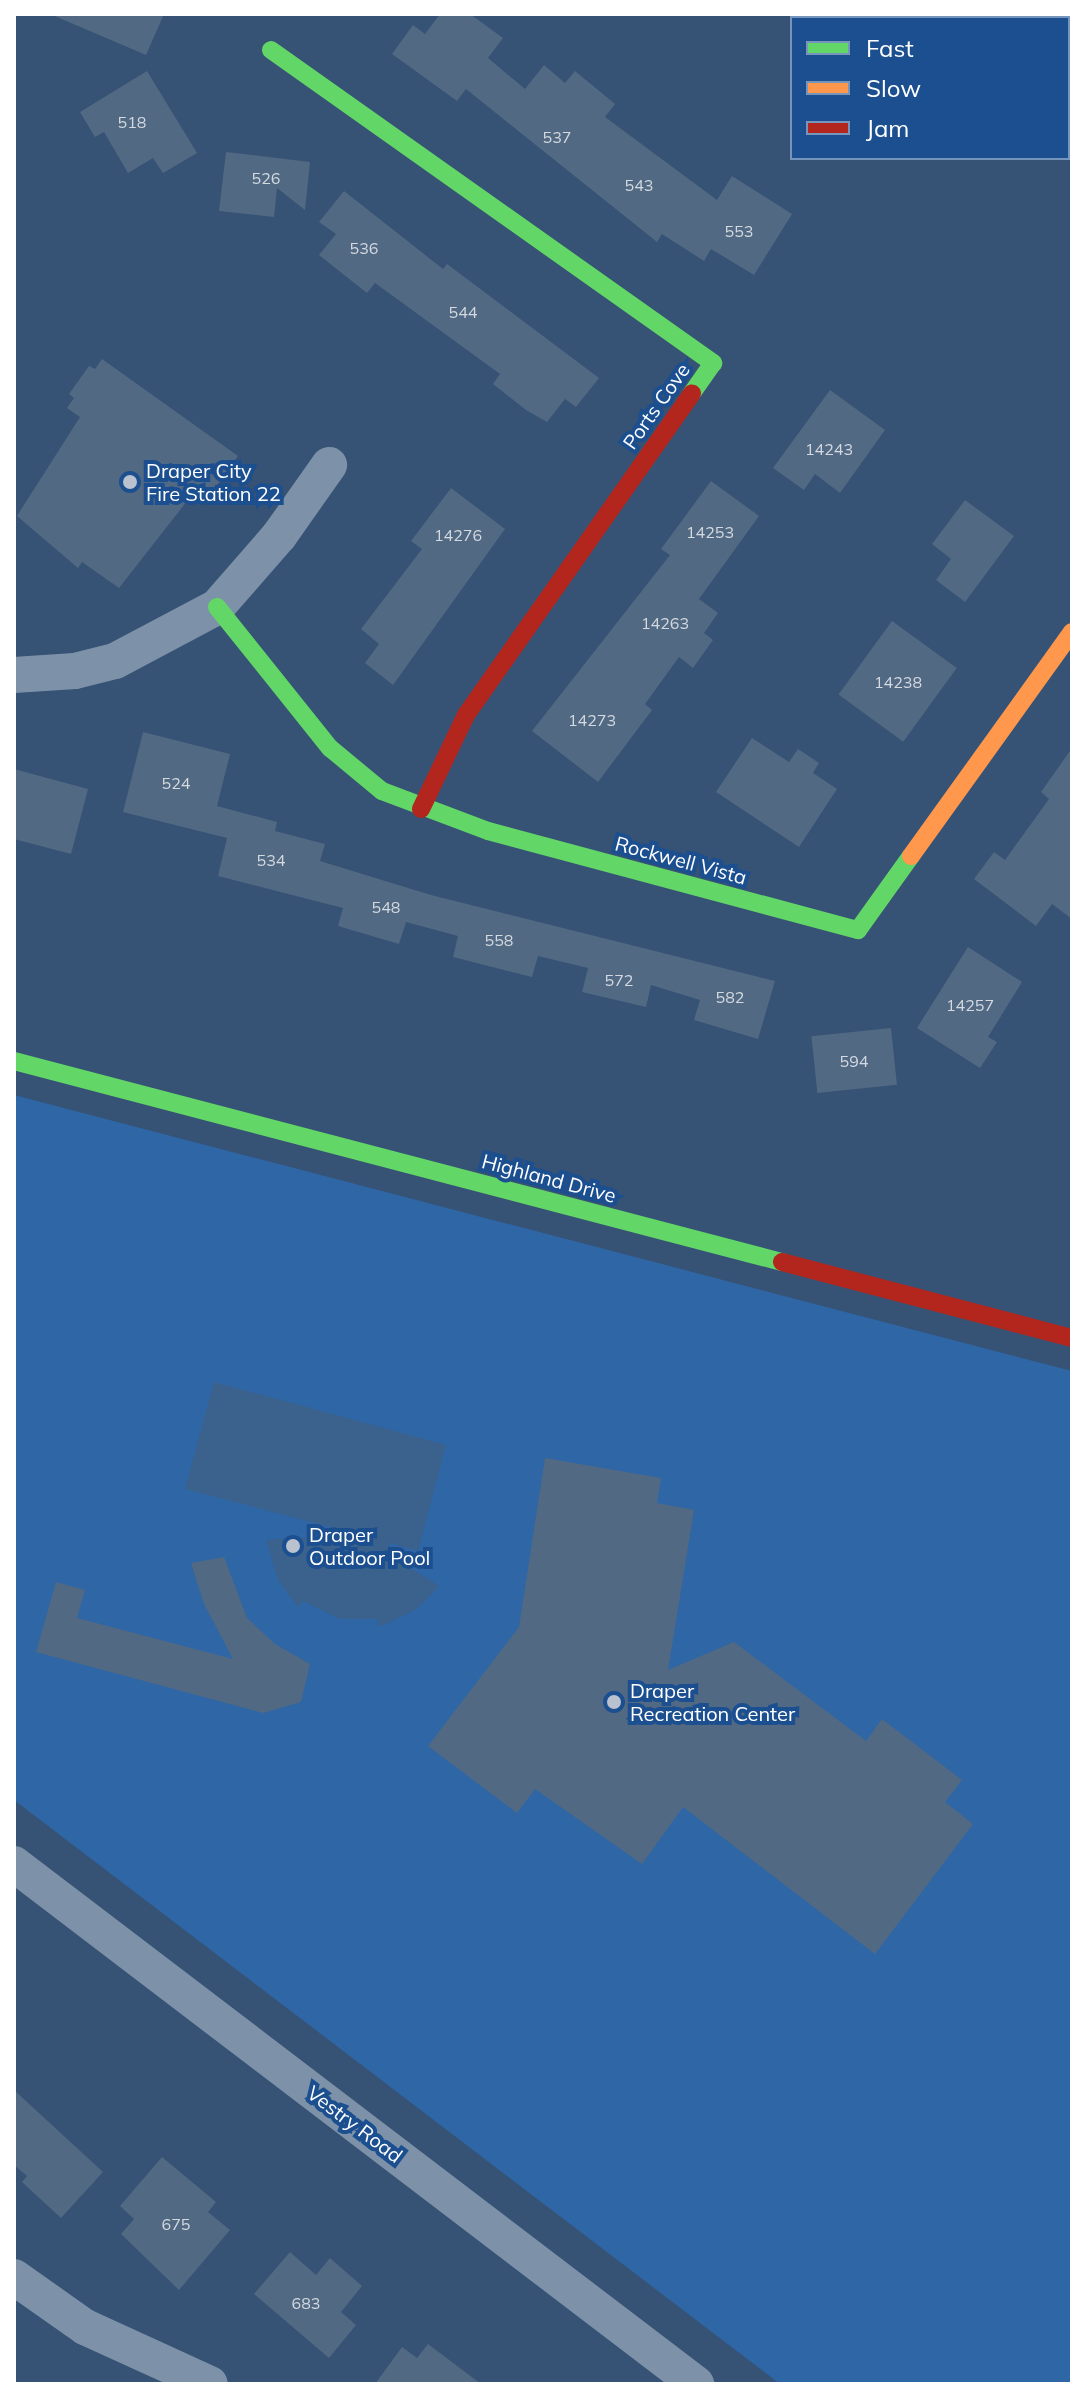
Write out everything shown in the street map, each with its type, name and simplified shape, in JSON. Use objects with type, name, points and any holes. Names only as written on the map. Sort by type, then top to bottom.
[{"type":"street","name":"Ports Cove","points":[[271,50],[713,363],[466,715],[421,809]]},
{"type":"street","points":[[14,675],[75,671],[115,661],[217,607],[279,536],[329,465]]},
{"type":"street","name":"Rockwell Vista","points":[[217,607],[330,748],[382,791],[421,809],[858,930],[1072,632]]},
{"type":"street","name":"Highland Drive","points":[[14,1061],[1072,1338]]},
{"type":"street","name":"Vestry Road","points":[[14,1864],[696,2384]]},
{"type":"street","points":[[14,2277],[85,2327],[210,2384]]},
{"type":"shaded area","points":[[14,1095],[1072,1371],[1072,2384],[780,2384],[14,1800]]},
{"type":"shaded area","points":[[214,1382],[446,1445],[418,1551],[390,1543],[388,1554],[439,1586],[417,1609],[379,1627],[377,1619],[340,1619],[303,1601],[298,1607],[278,1580],[266,1540],[328,1536],[330,1527],[185,1489]]},
{"type":"building","points":[[50,14],[164,14],[146,55]]},
{"type":"building","points":[[440,14],[470,14],[503,38],[488,58],[525,89],[544,65],[565,83],[575,71],[615,104],[605,117],[717,200],[732,176],[792,214],[754,275],[711,249],[704,261],[662,234],[657,242],[466,89],[457,101],[392,54],[413,25],[425,34]]},
{"type":"building","points":[[147,71],[197,153],[163,173],[153,158],[128,173],[104,132],[95,137],[80,112]]},
{"type":"building","points":[[226,152],[310,162],[305,210],[277,188],[274,217],[219,211]]},
{"type":"building","points":[[344,191],[443,269],[447,264],[599,378],[576,407],[565,399],[547,422],[526,410],[493,384],[500,374],[375,283],[367,293],[319,255],[336,234],[319,222]]},
{"type":"building","name":"Draper City Fire Station 22","points":[[102,359],[238,456],[203,505],[191,496],[119,588],[82,562],[78,568],[17,516],[80,417],[67,408],[74,398],[69,394],[89,366],[95,369]]},
{"type":"building","points":[[830,390],[885,430],[840,493],[815,474],[804,490],[773,468]]},
{"type":"building","points":[[711,481],[759,516],[699,599],[718,613],[704,633],[713,640],[693,668],[679,657],[645,704],[652,710],[598,782],[532,731],[670,555],[661,549]]},
{"type":"building","points":[[451,488],[505,529],[393,685],[365,663],[379,644],[361,629],[422,549],[411,541]]},
{"type":"building","points":[[965,500],[1014,536],[965,602],[936,580],[951,559],[932,544]]},
{"type":"building","points":[[892,621],[957,668],[903,742],[839,695]]},
{"type":"building","points":[[143,732],[230,754],[217,806],[277,822],[275,831],[325,844],[320,861],[431,895],[775,981],[758,1039],[694,1020],[700,1000],[651,985],[646,1007],[582,992],[588,968],[538,956],[532,977],[453,957],[458,936],[406,922],[399,944],[338,926],[343,908],[218,876],[227,838],[123,812]]},
{"type":"building","points":[[752,738],[789,762],[798,749],[819,763],[813,773],[837,789],[799,847],[716,792]]},
{"type":"building","points":[[1072,748],[1072,919],[1052,904],[1036,926],[974,879],[994,852],[1005,860],[1049,799],[1041,792]]},
{"type":"building","points":[[14,769],[88,789],[71,854],[14,839]]},
{"type":"building","points":[[968,947],[1022,982],[988,1037],[997,1042],[980,1068],[917,1028]]},
{"type":"building","points":[[891,1028],[897,1085],[817,1093],[811,1036]]},
{"type":"building","name":"Draper Recreation Center","points":[[545,1458],[661,1478],[657,1503],[694,1510],[668,1670],[734,1642],[866,1741],[882,1719],[962,1780],[945,1802],[973,1824],[875,1954],[683,1807],[642,1864],[535,1789],[517,1813],[428,1746],[519,1627]]},
{"type":"building","points":[[224,1557],[247,1618],[275,1644],[310,1664],[301,1702],[263,1713],[36,1652],[56,1582],[85,1590],[77,1618],[233,1659],[204,1604],[191,1563]]},
{"type":"building","points":[[14,2090],[103,2172],[61,2218],[22,2182],[27,2176],[14,2165]]},
{"type":"building","points":[[162,2157],[216,2202],[208,2212],[230,2230],[179,2290],[121,2234],[134,2219],[120,2206]]},
{"type":"building","points":[[290,2252],[316,2275],[330,2258],[362,2286],[341,2312],[356,2325],[329,2358],[254,2294]]},
{"type":"building","points":[[428,2344],[481,2384],[375,2384],[402,2347],[417,2358]]},
{"type":"traffic: fast","points":[[271,50],[713,363],[692,393]]},
{"type":"traffic: fast","points":[[217,607],[330,748],[382,791],[488,831],[858,930],[911,856]]},
{"type":"traffic: fast","points":[[14,1061],[782,1262]]},
{"type":"traffic: slow","points":[[911,856],[1072,632]]},
{"type":"traffic: jam","points":[[421,809],[466,715],[692,393]]},
{"type":"traffic: jam","points":[[782,1262],[1072,1338]]},
{"type":"place","name":"Draper City Fire Station 22","points":[[130,482]]},
{"type":"place","name":"Draper Outdoor Pool","points":[[293,1546]]},
{"type":"place","name":"Draper Recreation Center","points":[[614,1702]]}]
